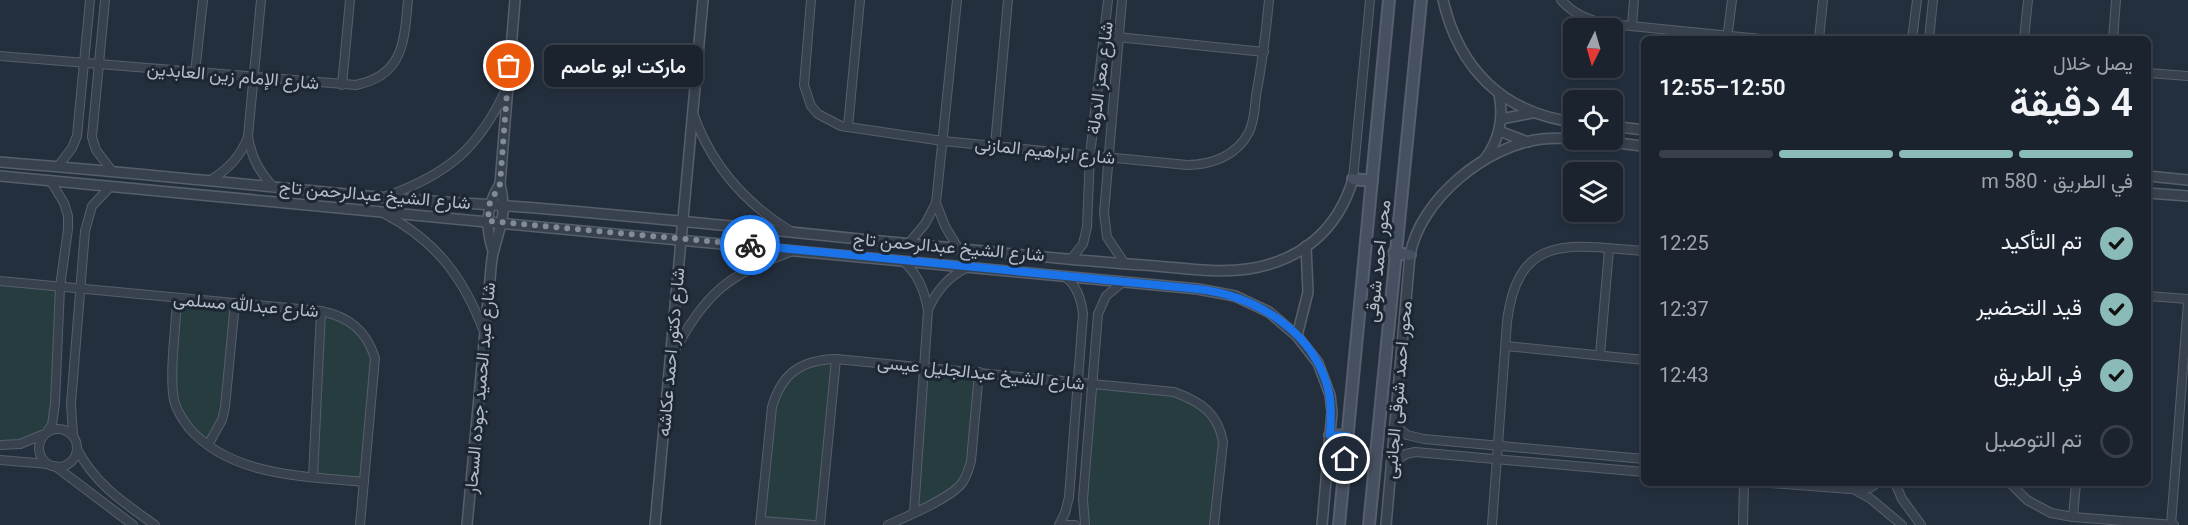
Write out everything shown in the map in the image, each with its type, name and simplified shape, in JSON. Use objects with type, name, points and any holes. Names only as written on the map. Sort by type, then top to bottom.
[{"type":"main road","name":"محور احمد شوقى","points":[[1339,525],[1389,0]]},
{"type":"main road","name":"محور احمد شوقى","points":[[1369,525],[1394,253],[1421,0]]},
{"type":"main road","points":[[1353,179],[1372,181]]},
{"type":"main road","points":[[1394,253],[1410,255]]},
{"type":"main road","points":[[1330,435],[1347,436]]},
{"type":"street","points":[[59,165],[72,148],[76,136],[90,0]]},
{"type":"street","points":[[105,0],[92,137],[96,150],[112,171]]},
{"type":"street","points":[[195,73],[203,0]]},
{"type":"street","points":[[261,0],[248,136],[250,151],[256,165],[273,187]]},
{"type":"street","points":[[342,85],[350,0]]},
{"type":"street","name":"شارع الإمام زين العابدين","points":[[0,56],[356,85],[369,82],[391,68],[404,44],[408,0]]},
{"type":"street","name":"شارع عبد الحميد جوده السحار","points":[[467,525],[493,250],[503,222],[504,206],[500,184],[515,0]]},
{"type":"street","name":"شارع دكتور احمد عكاشه","points":[[655,525],[704,0]]},
{"type":"street","name":"شارع ابراهيم المازنى","points":[[811,0],[804,85],[806,96],[818,114],[841,126],[943,141],[1202,165],[1217,161],[1230,153],[1249,132],[1264,52],[1269,0]]},
{"type":"street","points":[[848,127],[860,0]]},
{"type":"street","points":[[909,243],[926,224],[936,203],[957,0]]},
{"type":"street","points":[[995,145],[1008,0]]},
{"type":"street","name":"شارع معز الدولة","points":[[1071,259],[1083,244],[1087,227],[1090,155],[1108,0]]},
{"type":"street","name":"شارع معز الدولة","points":[[1122,0],[1107,157],[1104,225],[1108,240],[1125,264]]},
{"type":"street","points":[[1353,179],[1370,0]]},
{"type":"street","points":[[1443,0],[1451,26],[1473,68],[1499,94],[1532,112],[1563,119]]},
{"type":"street","points":[[1562,0],[1572,11],[1585,19],[1719,36]]},
{"type":"street","points":[[1632,26],[1634,0]]},
{"type":"street","points":[[1728,36],[1732,0]]},
{"type":"street","points":[[1819,36],[1823,0]]},
{"type":"street","points":[[1912,36],[1917,0]]},
{"type":"street","points":[[1929,36],[1933,0]]},
{"type":"street","points":[[2024,36],[2028,0]]},
{"type":"street","points":[[2113,36],[2116,0]]},
{"type":"street","points":[[1118,37],[1264,52]]},
{"type":"street","points":[[2151,73],[2188,76]]},
{"type":"street","points":[[383,197],[410,188],[436,175],[460,157],[496,112],[507,86]]},
{"type":"street","points":[[1479,165],[1492,150],[1499,131],[1501,119],[1499,94]]},
{"type":"street","points":[[693,112],[707,147],[727,178],[753,205],[794,232]]},
{"type":"street","points":[[1501,119],[1532,112]]},
{"type":"street","points":[[1623,127],[1641,130]]},
{"type":"street","points":[[1499,131],[1528,142]]},
{"type":"street","points":[[211,180],[234,163],[243,150],[248,136]]},
{"type":"street","points":[[1479,165],[1499,153],[1528,142],[1552,139],[1641,146]]},
{"type":"street","points":[[2,176],[3,162]]},
{"type":"street","name":"شارع الشيخ عبدالرحمن تاج","points":[[3,162],[59,165],[335,193],[684,222],[1125,264],[1226,271],[1248,269],[1289,258],[1306,246],[1333,223],[1347,200],[1353,179]]},
{"type":"street","name":"محور احمد شوقى الجانبى","points":[[1386,525],[1410,255],[1420,224],[1434,203],[1479,165]]},
{"type":"street","name":"شارع الشيخ عبدالرحمن تاج","points":[[2,176],[1198,289],[1235,296],[1269,312],[1297,336]]},
{"type":"street","points":[[165,191],[167,176]]},
{"type":"street","points":[[2151,176],[2188,180]]},
{"type":"street","points":[[50,180],[64,203],[68,216],[68,230],[60,286],[55,404],[52,425],[40,440],[40,453],[51,465],[133,525]]},
{"type":"street","name":"شارع عبد الحميد جوده السحار","points":[[493,250],[488,221],[489,205],[500,184]]},
{"type":"street","points":[[111,186],[92,206],[85,231],[71,404],[73,435],[77,449],[100,483],[155,525]]},
{"type":"street","points":[[334,206],[335,193]]},
{"type":"street","points":[[2151,193],[2188,196]]},
{"type":"street","points":[[936,203],[957,248]]},
{"type":"street","points":[[379,210],[418,234],[444,260],[470,298],[484,332]]},
{"type":"street","points":[[1306,246],[1308,292],[1297,336],[1318,363],[1325,379],[1332,412],[1322,525]]},
{"type":"street","points":[[1492,525],[1510,299],[1520,275],[1534,259],[1557,248],[1641,251]]},
{"type":"street","points":[[1600,355],[1609,249]]},
{"type":"street","points":[[671,356],[693,318],[719,288],[752,267],[795,250]]},
{"type":"street","points":[[903,260],[910,266],[920,283],[928,311],[914,512]]},
{"type":"street","points":[[1085,525],[1083,499],[1098,314],[1106,296],[1124,282],[1125,264]]},
{"type":"street","points":[[928,311],[943,285],[955,274],[968,267]]},
{"type":"street","points":[[1063,276],[1075,288],[1082,304],[1083,314],[1069,497],[1061,525],[1075,525]]},
{"type":"street","name":"شارع عبدالله مسلمى","points":[[0,281],[321,311],[346,319],[365,336],[375,358],[360,525]]},
{"type":"street","points":[[2013,486],[2038,508],[2051,513],[2073,517],[2172,525],[2188,301],[2151,296]]},
{"type":"street","points":[[177,299],[173,366],[174,400],[187,425],[208,445],[242,463],[260,469],[364,482]]},
{"type":"street","points":[[208,445],[222,420],[225,407],[235,303]]},
{"type":"street","points":[[313,477],[321,311]]},
{"type":"street","points":[[1506,346],[1641,360]]},
{"type":"street","name":"شارع الشيخ عبدالجليل عيسى","points":[[760,523],[772,407],[776,393],[794,370],[821,359],[836,359],[1174,392],[1200,403],[1217,421],[1224,442],[1214,525]]},
{"type":"street","points":[[820,525],[836,359]]},
{"type":"street","points":[[888,525],[953,492],[968,473],[979,372]]},
{"type":"street","points":[[1394,425],[1415,438],[1641,459]]},
{"type":"street","points":[[0,445],[20,444],[60,428],[73,435]]},
{"type":"street","points":[[0,460],[63,466],[75,457],[77,449]]},
{"type":"street","points":[[1391,464],[1406,454],[1415,452],[1641,472]]},
{"type":"street","points":[[1743,525],[1744,486]]},
{"type":"street","points":[[1806,486],[1853,490],[1873,486]]},
{"type":"street","points":[[1846,486],[1871,499],[1902,525]]},
{"type":"street","points":[[1896,486],[1902,500],[1921,525]]},
{"type":"street","points":[[2073,517],[2076,486]]},
{"type":"street","points":[[760,523],[813,525]]},
{"type":"green space","points":[[0,281],[60,287],[53,420],[44,435],[0,445]]},
{"type":"green space","points":[[177,299],[235,303],[225,407],[208,445],[179,413],[174,401]]},
{"type":"green space","points":[[321,311],[334,314],[365,336],[375,358],[364,482],[313,477]]},
{"type":"green space","points":[[836,359],[820,525],[761,521],[772,407],[794,370]]},
{"type":"green space","points":[[925,367],[979,372],[971,461],[962,483],[914,512]]},
{"type":"green space","points":[[1092,384],[1174,392],[1200,403],[1221,431],[1214,525],[1085,525]]},
{"type":"way so far","points":[[509,66],[500,184],[489,205],[488,221],[750,245]]},
{"type":"place","name":"ماركت ابو عاصم","points":[[509,66]]},
{"type":"route","points":[[750,245],[1198,289],[1235,296],[1269,312],[1284,323],[1318,363],[1330,395],[1332,412],[1330,435],[1347,436],[1345,459]]}]
